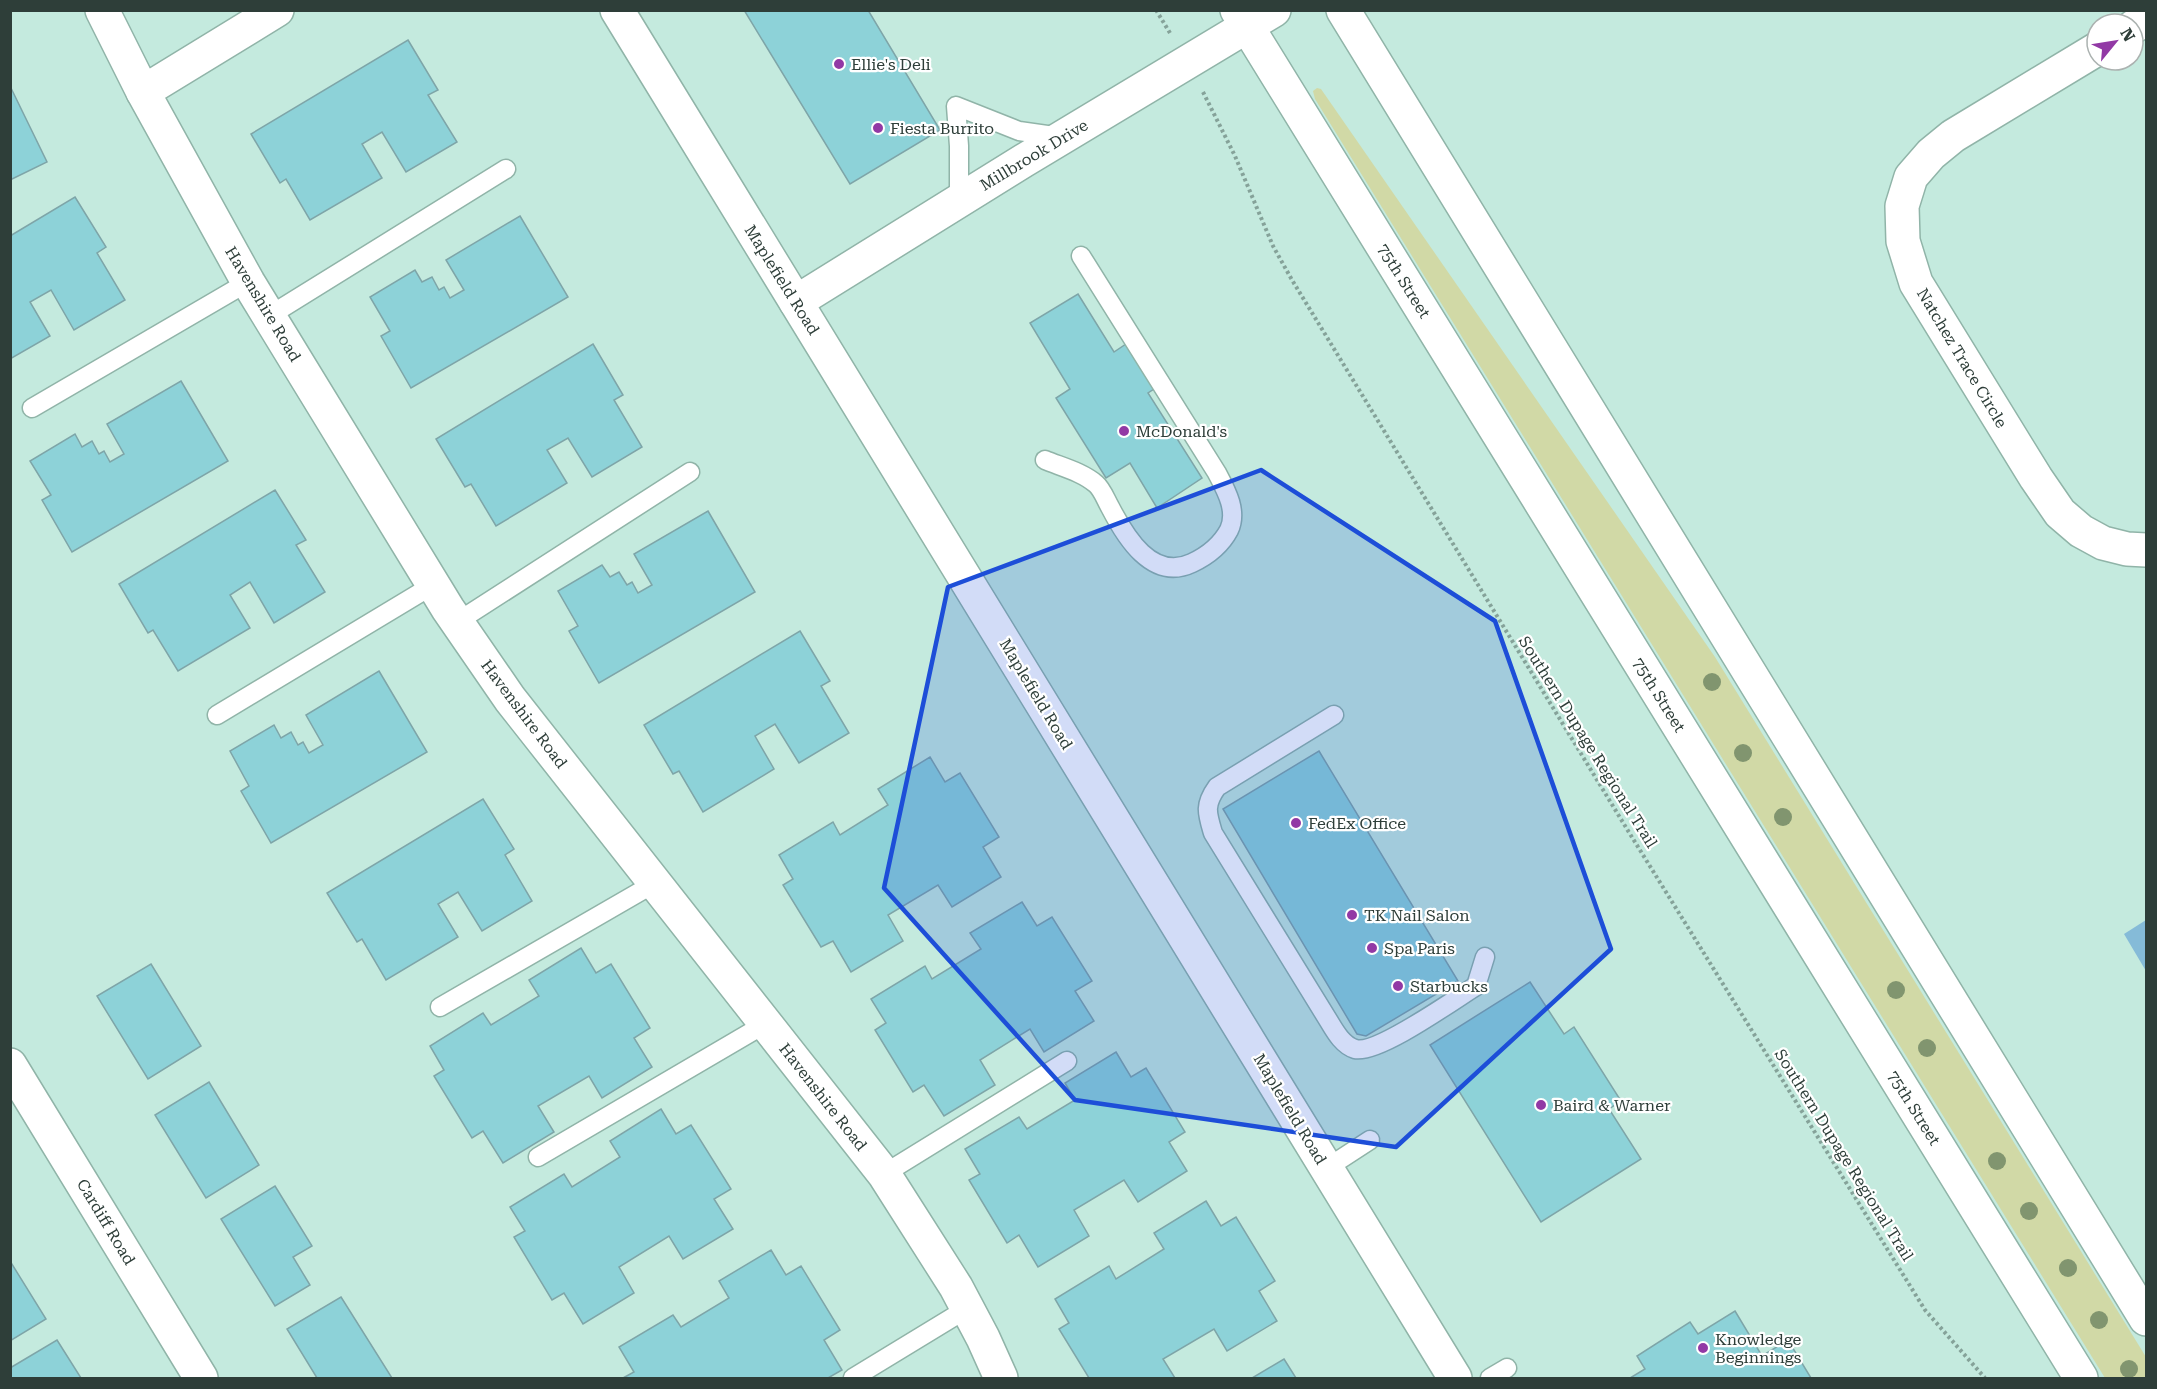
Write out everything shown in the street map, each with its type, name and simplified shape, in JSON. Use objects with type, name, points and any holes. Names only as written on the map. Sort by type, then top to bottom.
[{"type":"street","name":"Havenshire Road","points":[[102,10],[143,92],[248,282],[457,622],[510,699],[884,1174],[956,1287],[1001,1378]]},
{"type":"street","points":[[143,92],[277,10]]},
{"type":"street","name":"Maplefield Road","points":[[617,10],[1455,1378]]},
{"type":"street","points":[[1343,10],[2146,1319]]},
{"type":"street","name":"Millbrook Drive","points":[[796,302],[1253,16]]},
{"type":"street","name":"75th Street","points":[[1253,16],[2081,1378]]},
{"type":"street","name":"Natchez Trace Circle","points":[[2085,56],[1953,136],[1931,154],[1911,177],[1902,206],[1903,241],[1917,283],[2036,478],[2060,513],[2081,531],[2103,543],[2127,549],[2146,550]]},
{"type":"street","name":"Cardiff Road","points":[[10,1065],[201,1378]]},
{"type":"lane","points":[[959,201],[956,106],[1019,131],[1063,137]]},
{"type":"lane","points":[[269,316],[506,169]]},
{"type":"lane","points":[[1045,460],[1098,484],[1122,531],[1146,558],[1166,567],[1182,567],[1212,551],[1225,538],[1232,522],[1231,506],[1217,473],[1081,256]]},
{"type":"lane","points":[[32,408],[248,282]]},
{"type":"lane","points":[[457,622],[690,472]]},
{"type":"lane","points":[[217,715],[433,585]]},
{"type":"lane","points":[[1334,715],[1217,788],[1209,799],[1207,814],[1213,833],[1329,1023],[1341,1040],[1355,1049],[1367,1049],[1388,1041],[1476,986],[1485,957]]},
{"type":"lane","points":[[440,1006],[655,883]]},
{"type":"lane","points":[[538,1157],[765,1024]]},
{"type":"lane","points":[[884,1174],[1066,1061]]},
{"type":"lane","points":[[1327,1168],[1370,1140]]},
{"type":"lane","points":[[853,1378],[968,1308]]},
{"type":"lane","points":[[1490,1378],[1507,1368]]},
{"type":"path","points":[[1156,10],[1163,22]]},
{"type":"path","name":"Southern Dupage Regional Trail","points":[[1206,97],[1235,156],[1273,246],[1298,290],[1630,834],[1925,1310],[1985,1378]]},
{"type":"highlighted area","points":[[1261,470],[1495,621],[1611,949],[1396,1147],[1075,1100],[884,888],[948,587]]},
{"type":"green space","points":[[1317,88],[1321,89],[1715,657],[2146,1357],[2146,1378],[2105,1378],[1315,99],[1313,91]]},
{"type":"water","points":[[2146,920],[2146,971],[2124,934]]},
{"type":"building","points":[[744,10],[868,10],[940,130],[850,184]]},
{"type":"building","points":[[408,40],[438,90],[428,95],[457,142],[406,172],[382,132],[362,144],[382,178],[310,220],[286,179],[280,183],[251,134]]},
{"type":"building","points":[[10,86],[47,162],[10,180]]},
{"type":"building","points":[[75,197],[106,247],[97,253],[125,300],[74,330],[51,290],[30,302],[50,336],[10,359],[10,236]]},
{"type":"building","points":[[520,216],[568,297],[411,388],[381,336],[390,331],[370,297],[415,270],[422,282],[432,277],[439,290],[444,287],[450,298],[464,290],[446,260]]},
{"type":"building","name":"McDonald's","points":[[1078,294],[1114,352],[1126,344],[1154,389],[1148,393],[1202,478],[1157,508],[1130,463],[1106,478],[1056,398],[1070,389],[1030,323]]},
{"type":"building","points":[[593,344],[623,395],[614,400],[642,447],[592,477],[568,438],[547,450],[567,483],[496,526],[471,484],[465,487],[436,439]]},
{"type":"building","points":[[181,381],[228,461],[72,552],[42,500],[51,495],[30,461],[75,434],[82,447],[92,441],[99,454],[104,451],[110,462],[124,454],[107,424]]},
{"type":"building","points":[[275,490],[306,540],[296,545],[325,592],[274,623],[250,582],[230,595],[250,628],[178,671],[153,630],[148,633],[119,584]]},
{"type":"building","points":[[708,511],[755,592],[599,683],[569,631],[578,626],[558,591],[602,565],[610,577],[619,572],[627,585],[632,582],[638,593],[652,585],[634,554]]},
{"type":"building","points":[[800,631],[830,681],[821,686],[849,733],[799,763],[775,724],[755,736],[774,769],[703,812],[679,771],[673,774],[644,725]]},
{"type":"building","points":[[379,671],[427,752],[271,843],[241,791],[249,786],[230,751],[274,725],[281,738],[291,732],[298,745],[303,742],[309,753],[323,745],[306,715]]},
{"type":"building","points":[[1319,751],[1458,981],[1366,1036],[1357,1034],[1223,809]]},
{"type":"building","points":[[930,757],[945,782],[960,773],[999,837],[983,847],[1001,877],[952,907],[938,885],[888,915],[903,941],[851,972],[833,941],[821,947],[783,885],[793,879],[779,855],[833,822],[840,835],[888,805],[878,789]]},
{"type":"building","points":[[483,799],[514,849],[505,855],[532,901],[482,931],[458,892],[438,904],[458,937],[386,980],[362,939],[357,942],[327,893]]},
{"type":"building","points":[[1022,902],[1037,926],[1052,917],[1092,981],[1075,991],[1094,1021],[1044,1052],[1030,1029],[980,1060],[995,1085],[944,1116],[924,1085],[913,1092],[875,1030],[886,1023],[871,999],[925,966],[932,979],[981,949],[970,933]]},
{"type":"building","points":[[581,948],[596,973],[611,964],[650,1028],[634,1038],[652,1067],[602,1098],[589,1076],[538,1106],[554,1132],[503,1163],[483,1131],[472,1138],[434,1076],[444,1070],[430,1046],[483,1013],[491,1025],[539,996],[529,980]]},
{"type":"building","points":[[151,964],[201,1046],[148,1079],[97,996]]},
{"type":"building","name":"Baird & Warner","points":[[1530,982],[1564,1034],[1574,1027],[1621,1101],[1609,1109],[1641,1159],[1541,1222],[1430,1045]]},
{"type":"building","points":[[1116,1052],[1131,1077],[1146,1068],[1185,1132],[1169,1142],[1187,1171],[1138,1202],[1124,1180],[1074,1210],[1089,1236],[1038,1267],[1019,1235],[1007,1243],[969,1180],[980,1174],[965,1149],[1019,1117],[1027,1129],[1075,1100],[1065,1083]]},
{"type":"building","points":[[209,1082],[259,1165],[206,1198],[155,1115]]},
{"type":"building","points":[[661,1109],[676,1134],[691,1125],[731,1189],[714,1199],[733,1229],[683,1259],[669,1236],[619,1267],[634,1293],[583,1324],[564,1293],[552,1300],[514,1237],[525,1231],[510,1207],[564,1174],[572,1187],[620,1157],[610,1141]]},
{"type":"building","points":[[275,1186],[312,1246],[293,1257],[310,1285],[275,1306],[221,1219]]},
{"type":"building","points":[[1206,1201],[1221,1226],[1236,1217],[1275,1281],[1259,1291],[1277,1321],[1227,1351],[1214,1329],[1163,1359],[1175,1378],[1089,1378],[1059,1329],[1069,1323],[1055,1299],[1109,1266],[1116,1279],[1164,1249],[1154,1233]]},
{"type":"building","points":[[771,1250],[786,1275],[801,1266],[840,1330],[824,1340],[842,1370],[828,1378],[623,1378],[634,1372],[619,1347],[673,1315],[681,1327],[729,1298],[719,1281]]},
{"type":"building","points":[[10,1261],[46,1319],[10,1341]]},
{"type":"building","points":[[341,1297],[392,1378],[317,1378],[287,1329]]},
{"type":"building","name":"Knowledge Beginnings","points":[[1735,1311],[1762,1356],[1788,1340],[1811,1378],[1630,1378],[1645,1369],[1637,1356],[1690,1322],[1698,1334]]},
{"type":"building","points":[[57,1340],[81,1378],[10,1378],[10,1368]]},
{"type":"building","points":[[1284,1359],[1296,1378],[1252,1378]]},
{"type":"place","name":"Ellie's Deli","points":[[839,64]]},
{"type":"place","name":"Fiesta Burrito","points":[[878,128]]},
{"type":"place","name":"McDonald's","points":[[1124,431]]},
{"type":"place","name":"FedEx Office","points":[[1296,823]]},
{"type":"place","name":"TK Nail Salon","points":[[1352,915]]},
{"type":"place","name":"Spa Paris","points":[[1372,948]]},
{"type":"place","name":"Starbucks","points":[[1398,986]]},
{"type":"place","name":"Baird & Warner","points":[[1541,1105]]},
{"type":"place","name":"Knowledge Beginnings","points":[[1703,1348]]}]
